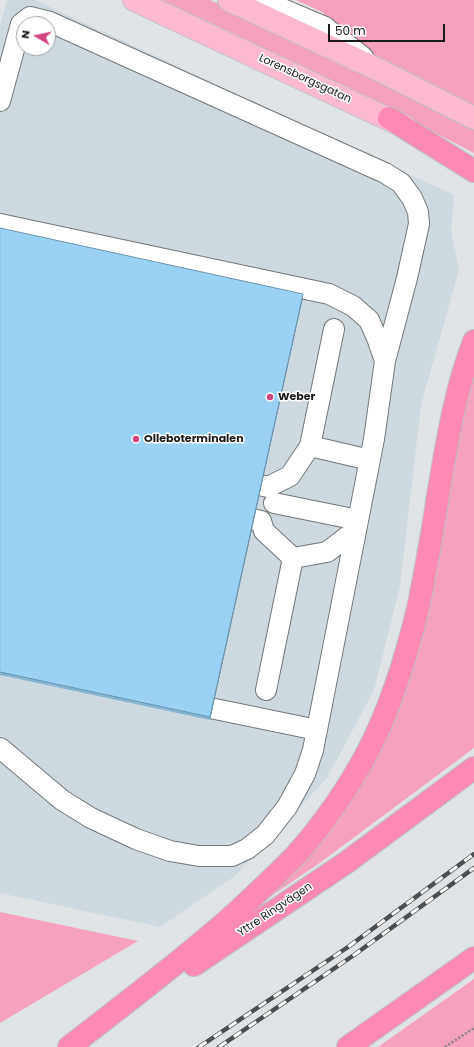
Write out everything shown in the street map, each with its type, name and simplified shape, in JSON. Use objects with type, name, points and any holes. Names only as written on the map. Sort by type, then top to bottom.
[{"type":"highway","points":[[389,118],[474,171]]},
{"type":"highway","points":[[70,1047],[203,942],[255,896],[296,855],[324,820],[348,785],[368,751],[396,688],[407,651],[419,604],[456,398],[474,341]]},
{"type":"highway","name":"Yttre Ringvägen","points":[[73,1047],[347,862],[474,768]]},
{"type":"highway","points":[[348,1047],[474,958]]},
{"type":"main road","name":"Lorensborgsgatan","points":[[134,0],[389,118],[474,162]]},
{"type":"main road","points":[[229,0],[381,71],[474,118]]},
{"type":"street","points":[[251,0],[266,2],[325,28],[381,71]]},
{"type":"street","points":[[0,101],[20,24],[30,17],[50,22],[385,173],[401,183],[412,198],[418,212],[419,224],[407,278],[385,361],[374,439],[313,750],[305,774],[287,807],[265,835],[248,850],[232,856],[199,856],[170,851],[136,839],[91,818],[62,800],[0,748]]},
{"type":"street","points":[[0,224],[329,294],[353,306],[369,320],[385,361]]},
{"type":"street","points":[[222,476],[268,487],[290,476],[310,446],[334,329]]},
{"type":"street","points":[[310,446],[370,460]]},
{"type":"street","points":[[274,504],[357,525]]},
{"type":"street","points":[[207,509],[261,521],[264,531],[293,558]]},
{"type":"street","points":[[293,558],[327,552],[357,525]]},
{"type":"street","points":[[266,690],[293,558]]},
{"type":"street","points":[[170,699],[317,730]]},
{"type":"path","points":[[445,1047],[474,1028]]},
{"type":"shaded area","points":[[7,0],[35,0],[454,195],[451,231],[459,270],[421,405],[400,586],[374,690],[327,778],[235,876],[160,927],[0,893],[0,27]]},
{"type":"shaded area","points":[[155,0],[210,0],[308,45],[474,130],[474,153],[349,88]]},
{"type":"shaded area","points":[[296,0],[474,0],[474,108],[388,65],[323,18],[324,13]]},
{"type":"shaded area","points":[[474,362],[474,748],[321,862],[258,905],[360,784],[444,504]]},
{"type":"shaded area","points":[[0,912],[138,941],[0,1023]]},
{"type":"shaded area","points":[[474,979],[474,1047],[378,1047]]},
{"type":"building","name":"Olleboterminalen","points":[[0,228],[303,294],[210,717],[0,672]]},
{"type":"railway","points":[[199,1047],[348,947],[474,854]]},
{"type":"railway","points":[[219,1047],[354,955],[474,868]]},
{"type":"place","name":"Weber","points":[[270,397]]},
{"type":"place","name":"Olleboterminalen","points":[[136,439]]}]
